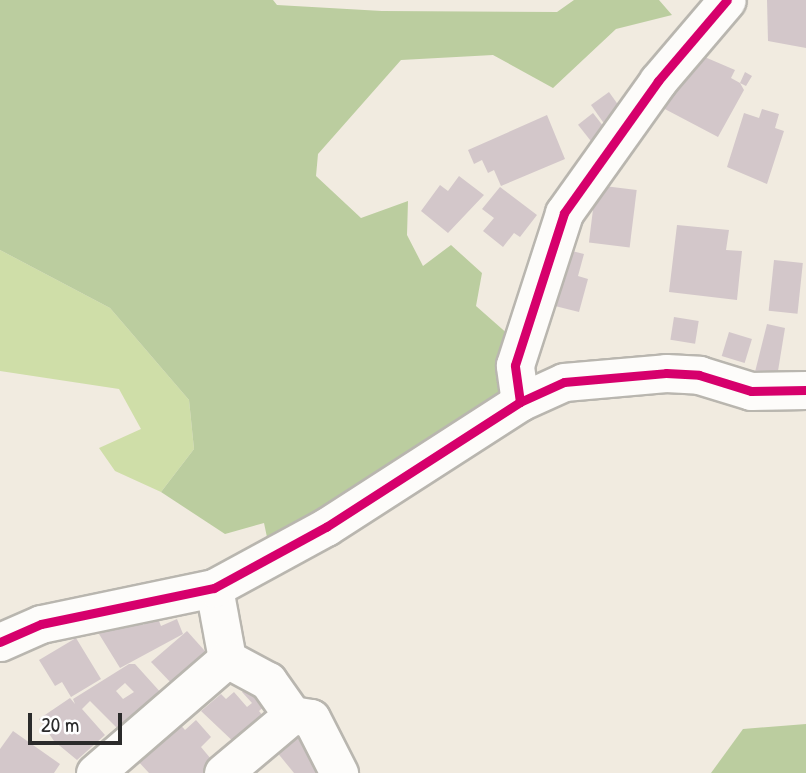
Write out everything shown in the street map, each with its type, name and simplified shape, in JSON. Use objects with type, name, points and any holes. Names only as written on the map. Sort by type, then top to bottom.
[{"type":"street","points":[[520,402],[517,354],[564,213],[657,81],[727,0]]},
{"type":"street","points":[[0,642],[41,624],[214,588],[326,527],[520,402],[564,382],[666,373],[699,375],[751,391],[806,390]]},
{"type":"street","points":[[214,588],[227,659]]},
{"type":"street","points":[[227,659],[268,681],[292,715],[311,718],[340,773]]},
{"type":"street","points":[[95,773],[227,659]]},
{"type":"street","points":[[223,773],[292,715]]},
{"type":"green space","points":[[0,0],[273,0],[277,5],[382,11],[557,12],[574,0],[659,0],[672,15],[616,29],[553,88],[493,55],[401,60],[318,154],[316,176],[361,218],[408,201],[407,235],[423,266],[451,245],[482,273],[476,306],[510,336],[501,393],[268,542],[264,523],[225,534],[161,492],[194,449],[189,400],[110,308],[0,250]]},
{"type":"green space","points":[[0,250],[110,308],[189,400],[194,449],[161,492],[115,471],[99,448],[141,429],[119,389],[0,371]]},
{"type":"green space","points":[[806,724],[806,773],[711,773],[743,729]]},
{"type":"building","points":[[767,0],[806,0],[806,48],[768,41]]},
{"type":"building","points":[[693,52],[735,70],[731,78],[740,83],[744,90],[718,137],[661,107]]},
{"type":"building","points":[[745,72],[752,76],[746,86],[740,83]]},
{"type":"building","points":[[609,92],[624,113],[610,132],[591,105]]},
{"type":"building","points":[[762,109],[779,114],[775,128],[784,131],[767,184],[727,167],[744,113],[759,118]]},
{"type":"building","points":[[593,113],[608,132],[593,144],[578,125]]},
{"type":"building","points":[[547,115],[565,159],[501,186],[494,170],[488,173],[482,160],[474,164],[468,150]]},
{"type":"building","points":[[459,176],[484,195],[448,233],[421,211],[440,185],[448,191]]},
{"type":"building","points":[[596,185],[637,190],[630,248],[589,243]]},
{"type":"building","points":[[500,187],[537,215],[520,237],[514,233],[503,247],[483,231],[494,218],[482,209]]},
{"type":"building","points":[[677,225],[729,230],[726,250],[742,251],[737,300],[669,292]]},
{"type":"building","points":[[572,251],[584,254],[578,276],[588,279],[579,312],[555,306]]},
{"type":"building","points":[[774,260],[803,263],[798,314],[769,311]]},
{"type":"building","points":[[674,317],[699,321],[695,344],[670,340]]},
{"type":"building","points":[[767,324],[785,328],[777,377],[755,372]]},
{"type":"building","points":[[729,332],[752,339],[745,363],[722,356]]},
{"type":"building","points":[[157,616],[161,626],[177,619],[183,634],[120,668],[99,634],[123,617],[138,618],[143,625]]},
{"type":"building","points":[[187,631],[213,660],[175,687],[151,662]]},
{"type":"building","points":[[76,638],[101,679],[71,697],[62,682],[55,686],[39,660]]},
{"type":"building","points":[[129,664],[135,664],[163,695],[124,735],[90,701],[82,709],[105,735],[77,760],[54,741],[39,719],[70,698],[75,704],[73,699]],"holes":[[[125,683],[134,692],[123,699],[116,691]]]},
{"type":"building","points":[[249,685],[267,704],[259,711],[267,721],[238,746],[201,711],[221,694],[226,699],[234,692],[247,707],[252,703],[242,692]]},
{"type":"building","points":[[196,720],[211,737],[201,747],[216,765],[206,773],[149,773],[136,759],[179,723],[185,730]]},
{"type":"building","points":[[306,726],[344,773],[294,773],[276,751]]},
{"type":"building","points":[[13,731],[60,764],[54,773],[0,773],[0,749]]},
{"type":"cycle path","points":[[520,402],[515,365],[564,213],[658,81],[727,0]]},
{"type":"cycle path","points":[[0,642],[41,624],[214,588],[326,527],[520,402],[564,382],[666,373],[699,375],[751,391],[806,390]]}]
